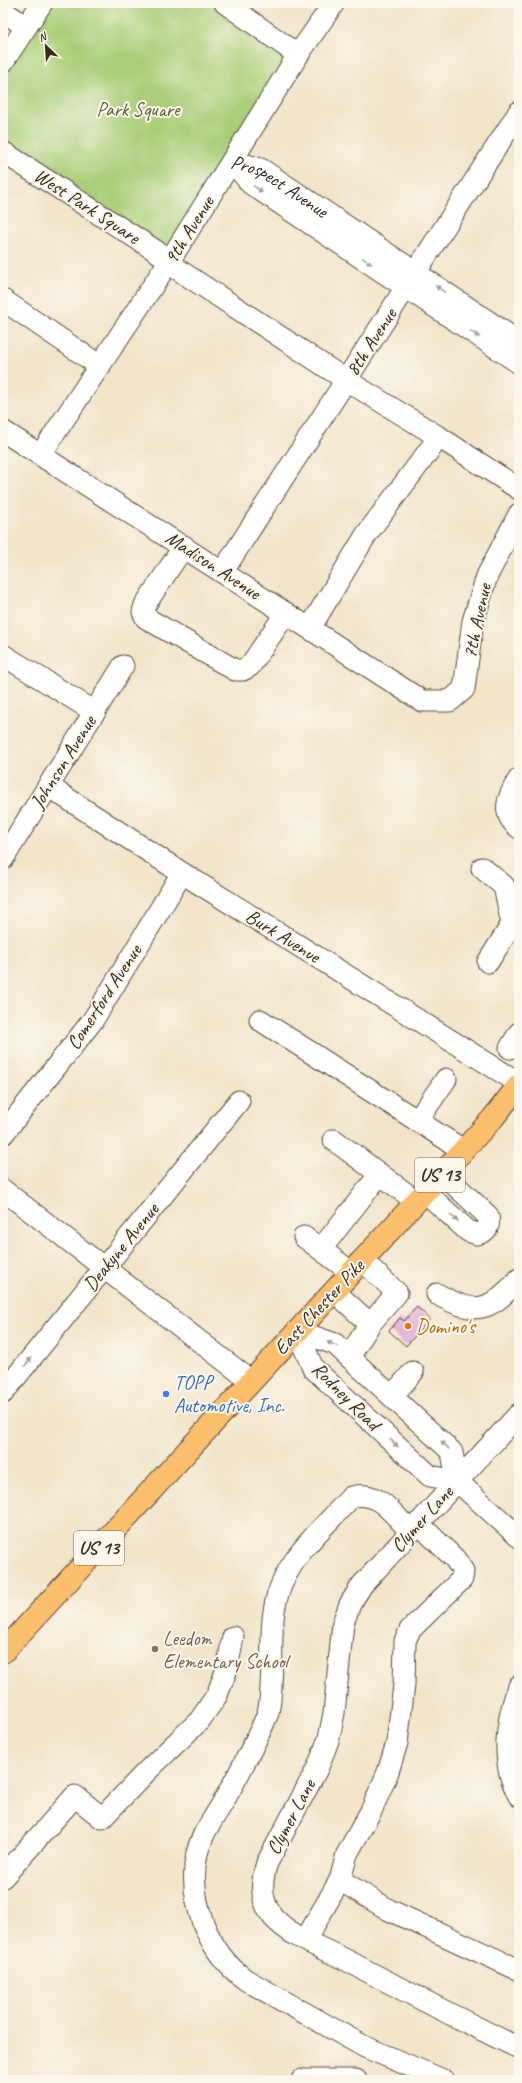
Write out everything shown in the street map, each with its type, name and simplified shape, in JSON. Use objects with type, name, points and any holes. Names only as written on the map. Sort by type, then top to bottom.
[{"type":"main road","name":"East Chester Pike","points":[[3,1652],[463,1150],[519,1084]]},
{"type":"street","points":[[3,62],[42,3]]},
{"type":"street","points":[[225,3],[298,56]]},
{"type":"street","name":"9th Avenue","points":[[41,454],[169,261],[298,56],[334,3]]},
{"type":"street","points":[[3,11],[26,27]]},
{"type":"street","name":"8th Avenue","points":[[223,571],[519,112]]},
{"type":"street","name":"West Park Square","points":[[3,152],[346,380],[439,437],[519,489]]},
{"type":"street","name":"Prospect Avenue","points":[[232,161],[261,169],[411,280],[519,363]]},
{"type":"street","name":"Prospect Avenue","points":[[411,280],[519,342]]},
{"type":"street","points":[[3,300],[100,366]]},
{"type":"street","name":"Madison Avenue","points":[[3,431],[223,571],[422,702]]},
{"type":"street","points":[[310,628],[366,535],[439,437]]},
{"type":"street","name":"7th Avenue","points":[[422,702],[450,701],[464,689],[473,621],[487,576],[519,514]]},
{"type":"street","points":[[184,546],[145,605],[143,612],[146,618],[235,670],[243,670],[250,666],[286,612]]},
{"type":"street","points":[[3,655],[94,712]]},
{"type":"street","name":"Johnson Avenue","points":[[3,859],[123,666]]},
{"type":"street","points":[[519,779],[508,796],[511,821],[519,828]]},
{"type":"street","name":"Burk Avenue","points":[[48,786],[182,873],[519,1084]]},
{"type":"street","points":[[482,868],[504,886],[516,926],[488,962]]},
{"type":"street","name":"Comerford Avenue","points":[[3,1134],[93,1020],[182,873]]},
{"type":"street","points":[[260,1020],[463,1150]]},
{"type":"street","points":[[417,1121],[446,1079]]},
{"type":"street","name":"Deakyne Avenue","points":[[3,1393],[239,1101]]},
{"type":"street","points":[[334,1140],[380,1174],[421,1196],[468,1231],[477,1234],[486,1230],[489,1226],[488,1216],[442,1173]]},
{"type":"street","points":[[321,1249],[380,1174]]},
{"type":"street","points":[[3,1190],[105,1267],[251,1381]]},
{"type":"street","points":[[304,1237],[321,1249],[357,1266],[397,1293],[370,1324],[349,1357]]},
{"type":"street","points":[[437,1294],[457,1305],[466,1308],[486,1306],[504,1296],[519,1279]]},
{"type":"street","points":[[334,1291],[370,1324]]},
{"type":"street","name":"Rodney Road","points":[[297,1331],[335,1344],[452,1452],[457,1481],[430,1476],[313,1368],[297,1331]]},
{"type":"street","points":[[392,1396],[413,1372]]},
{"type":"street","name":"Clymer Lane","points":[[519,1414],[362,1585],[350,1604],[343,1623],[334,1714],[328,1738],[318,1767],[267,1863],[262,1877],[262,1893],[272,1916],[282,1925],[436,2007],[519,2048]]},
{"type":"street","points":[[457,1481],[519,1537]]},
{"type":"street","points":[[306,1939],[340,1880],[347,1854],[372,1809],[388,1772],[397,1743],[403,1691],[405,1641],[410,1630],[462,1579],[463,1571],[455,1559],[376,1498],[368,1495],[351,1497],[305,1545],[295,1560],[277,1597],[274,1624],[271,1698],[268,1713],[226,1797],[203,1835],[195,1859],[195,1895],[200,1915],[212,1944],[231,1969],[246,1980],[365,2047],[443,2080]]},
{"type":"street","points":[[3,1877],[75,1796],[102,1818],[147,1771],[200,1720],[217,1695],[227,1669],[233,1637]]},
{"type":"street","points":[[519,1686],[511,1707],[507,1745],[510,1768],[519,1796]]},
{"type":"street","points":[[340,1880],[389,1910],[519,1970]]},
{"type":"street","points":[[302,2080],[315,2078],[356,2080]]},
{"type":"green space","name":"Park Square","points":[[45,3],[225,3],[298,55],[170,260],[3,145],[3,65]]},
{"type":"building","name":"Domino's","points":[[417,1307],[430,1319],[406,1346],[389,1331],[400,1318],[404,1321]]},
{"type":"place","name":"Domino's","points":[[408,1326]]},
{"type":"place","name":"TOPP Automotive, Inc.","points":[[166,1394]]},
{"type":"place","name":"Leedom Elementary School","points":[[155,1649]]}]
